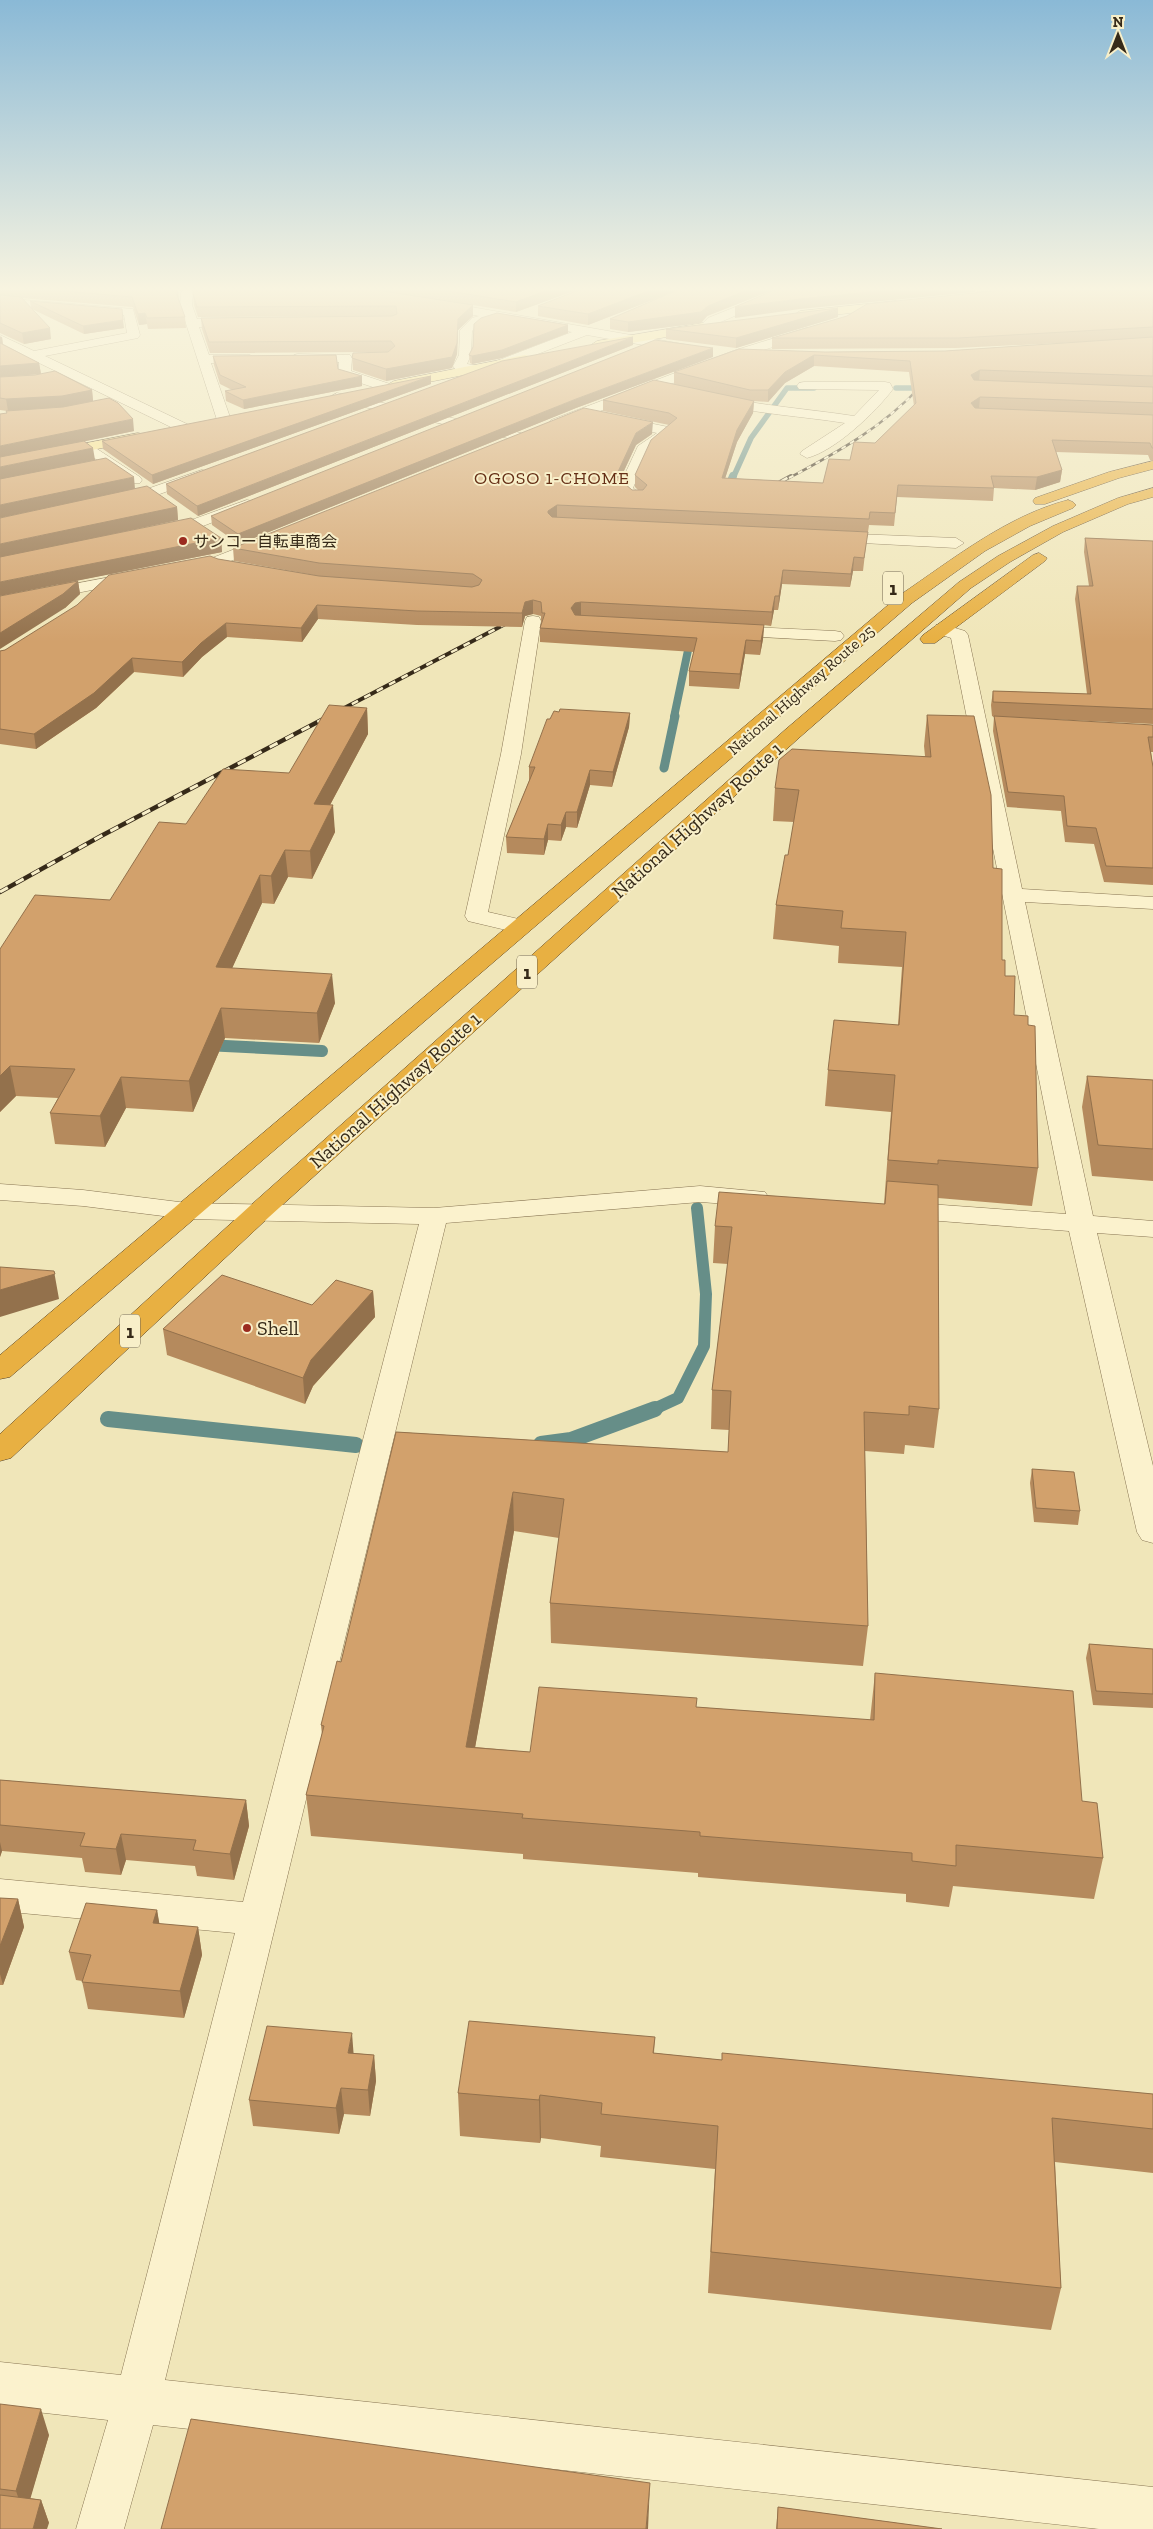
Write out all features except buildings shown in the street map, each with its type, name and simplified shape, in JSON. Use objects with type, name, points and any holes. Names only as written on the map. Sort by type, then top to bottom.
[{"type":"highway","points":[[932,559],[956,543],[1028,506],[1067,490],[1153,465]]},
{"type":"highway","name":"National Highway Route 25","points":[[690,786],[906,599],[979,548],[1025,524],[1072,504],[1153,478]]},
{"type":"highway","name":"National Highway Route 25","points":[[793,733],[973,580],[1004,559],[1058,529],[1123,501],[1153,492]]},
{"type":"highway","points":[[919,647],[1044,554],[1095,526],[1153,504]]},
{"type":"highway","points":[[690,786],[688,772],[850,623]]},
{"type":"highway","points":[[793,733],[819,728],[896,666]]},
{"type":"highway","name":"National Highway Route 1","points":[[0,1451],[260,1211],[793,733]]},
{"type":"highway","name":"National Highway Route 1","points":[[0,1370],[519,926],[690,786]]},
{"type":"main road","points":[[0,464],[229,419]]},
{"type":"street","points":[[137,406],[184,428]]},
{"type":"street","points":[[223,406],[229,419]]},
{"type":"street","points":[[378,406],[521,437]]},
{"type":"street","points":[[495,448],[600,406]]},
{"type":"street","points":[[745,406],[855,420]]},
{"type":"street","points":[[806,454],[836,437],[871,406]]},
{"type":"street","points":[[356,417],[383,407]]},
{"type":"street","points":[[582,413],[668,431],[643,449],[625,489],[638,498]]},
{"type":"street","points":[[426,433],[472,415]]},
{"type":"street","points":[[88,447],[167,502]]},
{"type":"street","points":[[93,467],[112,463]]},
{"type":"street","points":[[103,504],[152,492],[216,469]]},
{"type":"street","points":[[151,533],[198,523],[262,498]]},
{"type":"street","points":[[182,513],[211,533]]},
{"type":"street","points":[[168,572],[217,562],[220,566],[238,561],[283,535]]},
{"type":"street","points":[[811,537],[956,543]]},
{"type":"street","points":[[225,543],[238,561]]},
{"type":"street","points":[[0,603],[152,574]]},
{"type":"street","points":[[85,603],[104,583]]},
{"type":"street","points":[[519,926],[476,916],[511,754],[533,621]]},
{"type":"street","points":[[942,629],[960,635],[988,724],[1013,895],[1081,1224],[1153,1532]]},
{"type":"street","points":[[708,630],[835,636]]},
{"type":"street","points":[[1013,895],[1153,903]]},
{"type":"street","points":[[0,1192],[92,1199],[187,1211],[434,1216],[700,1194],[778,1200]]},
{"type":"street","points":[[876,1208],[1153,1229]]},
{"type":"street","points":[[100,2529],[136,2401],[434,1216]]},
{"type":"street","points":[[0,1895],[257,1919]]},
{"type":"street","points":[[0,2385],[1153,2510]]},
{"type":"waterway","points":[[733,478],[751,438],[774,406]]},
{"type":"waterway","points":[[725,495],[733,476]]},
{"type":"waterway","points":[[674,717],[691,636]]},
{"type":"waterway","points":[[664,768],[675,716]]},
{"type":"waterway","points":[[205,1045],[322,1051]]},
{"type":"waterway","points":[[652,1410],[678,1398],[704,1346],[706,1294],[697,1208]]},
{"type":"waterway","points":[[541,1444],[571,1440],[655,1409]]},
{"type":"waterway","points":[[108,1419],[356,1445]]},
{"type":"railway","points":[[789,478],[859,438],[900,406]]},
{"type":"railway","points":[[769,488],[791,476]]},
{"type":"railway","points":[[327,717],[513,620]]},
{"type":"railway","points":[[0,892],[101,836],[329,716]]},
{"type":"place","name":"サンコー自転車商会","points":[[183,541]]},
{"type":"place","name":"Shell","points":[[247,1328]]},
{"type":"district","name":"OGOSO 1-CHOME","points":[[552,478]]}]
